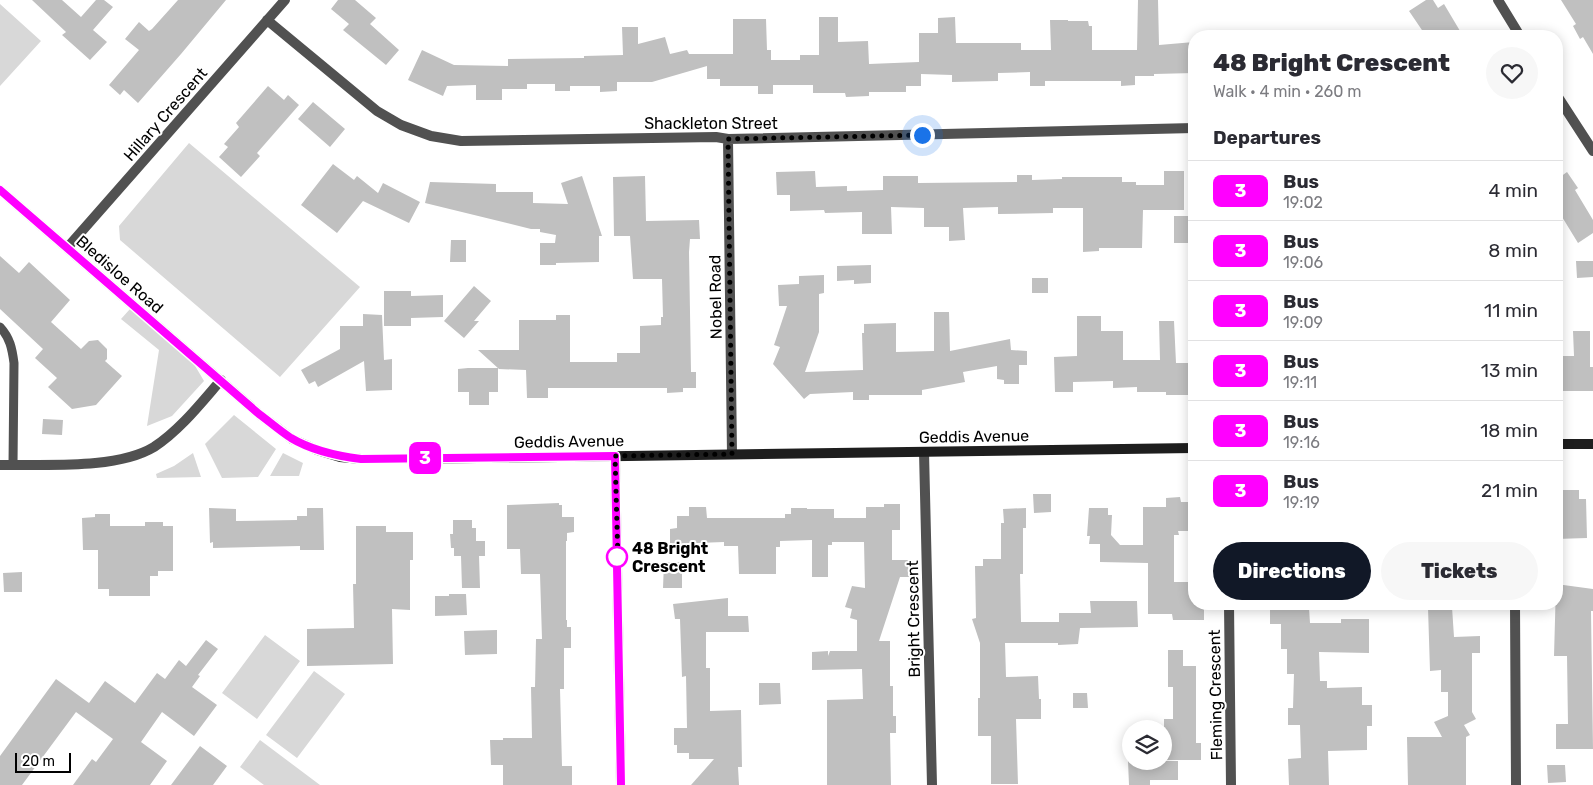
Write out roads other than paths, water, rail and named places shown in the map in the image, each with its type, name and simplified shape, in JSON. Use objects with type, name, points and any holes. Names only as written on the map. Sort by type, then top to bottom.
[{"type":"street","name":"Hillary Crescent","points":[[67,248],[285,0]]},
{"type":"street","points":[[1498,0],[1516,30]]},
{"type":"street","name":"Shackleton Street","points":[[267,20],[377,112],[402,125],[430,136],[461,141],[494,142],[716,137],[728,139],[1188,128]]},
{"type":"street","points":[[1563,105],[1593,151]]},
{"type":"street","name":"Nobel Road","points":[[728,139],[732,454]]},
{"type":"street","name":"Bledisloe Road","points":[[0,190],[221,380]]},
{"type":"street","points":[[0,465],[87,464],[131,457],[152,448],[172,433],[221,380]]},
{"type":"street","name":"Geddis Avenue","points":[[221,380],[259,414],[292,439],[317,450],[340,457],[361,459],[1188,448]]},
{"type":"street","points":[[1563,444],[1593,444]]},
{"type":"street","name":"Bright Crescent","points":[[924,452],[932,785]]},
{"type":"street","points":[[615,456],[621,785]]},
{"type":"street","name":"Fleming Crescent","points":[[1229,610],[1231,785]]},
{"type":"street","points":[[1516,610],[1516,785]]},
{"type":"lane","points":[[0,327],[9,338],[14,363],[13,465]]},
{"type":"place","name":"48 Bright Crescent","points":[[617,557]]}]
